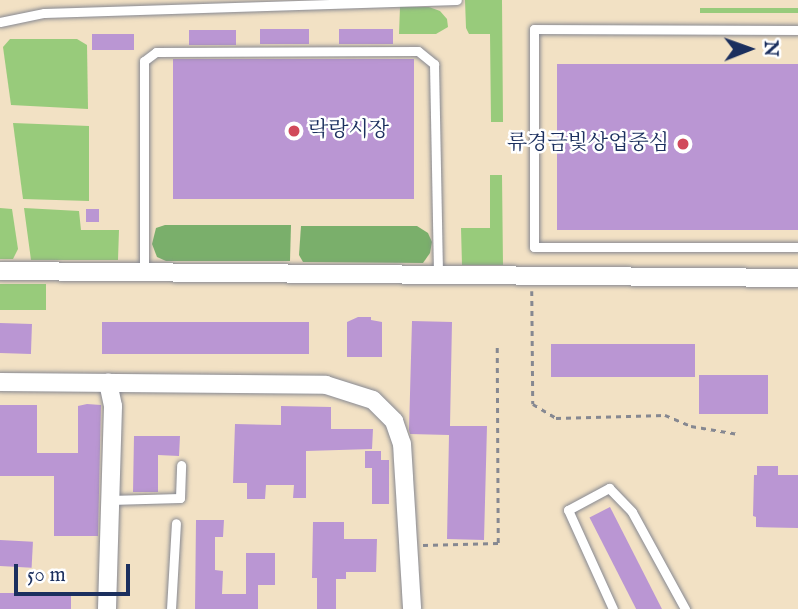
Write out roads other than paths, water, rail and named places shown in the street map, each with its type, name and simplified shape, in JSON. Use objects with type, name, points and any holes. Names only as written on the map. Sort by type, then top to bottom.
[{"type":"street","points":[[0,271],[798,278]]},
{"type":"street","points":[[0,382],[326,385],[373,400],[394,421],[402,444],[412,609]]},
{"type":"street","points":[[107,609],[113,406],[108,383]]},
{"type":"lane","points":[[0,22],[44,13],[457,0]]},
{"type":"lane","points":[[798,30],[534,29],[534,247],[798,247]]},
{"type":"lane","points":[[144,272],[144,61],[156,52],[418,51],[434,64],[438,276]]},
{"type":"lane","points":[[110,500],[180,498],[181,465]]},
{"type":"lane","points":[[613,609],[568,510],[609,488],[632,512],[685,609]]},
{"type":"lane","points":[[171,609],[176,523]]},
{"type":"place","name":"락랑시장","points":[[294,131]]},
{"type":"place","name":"류경금빛상업중심","points":[[683,144]]}]
